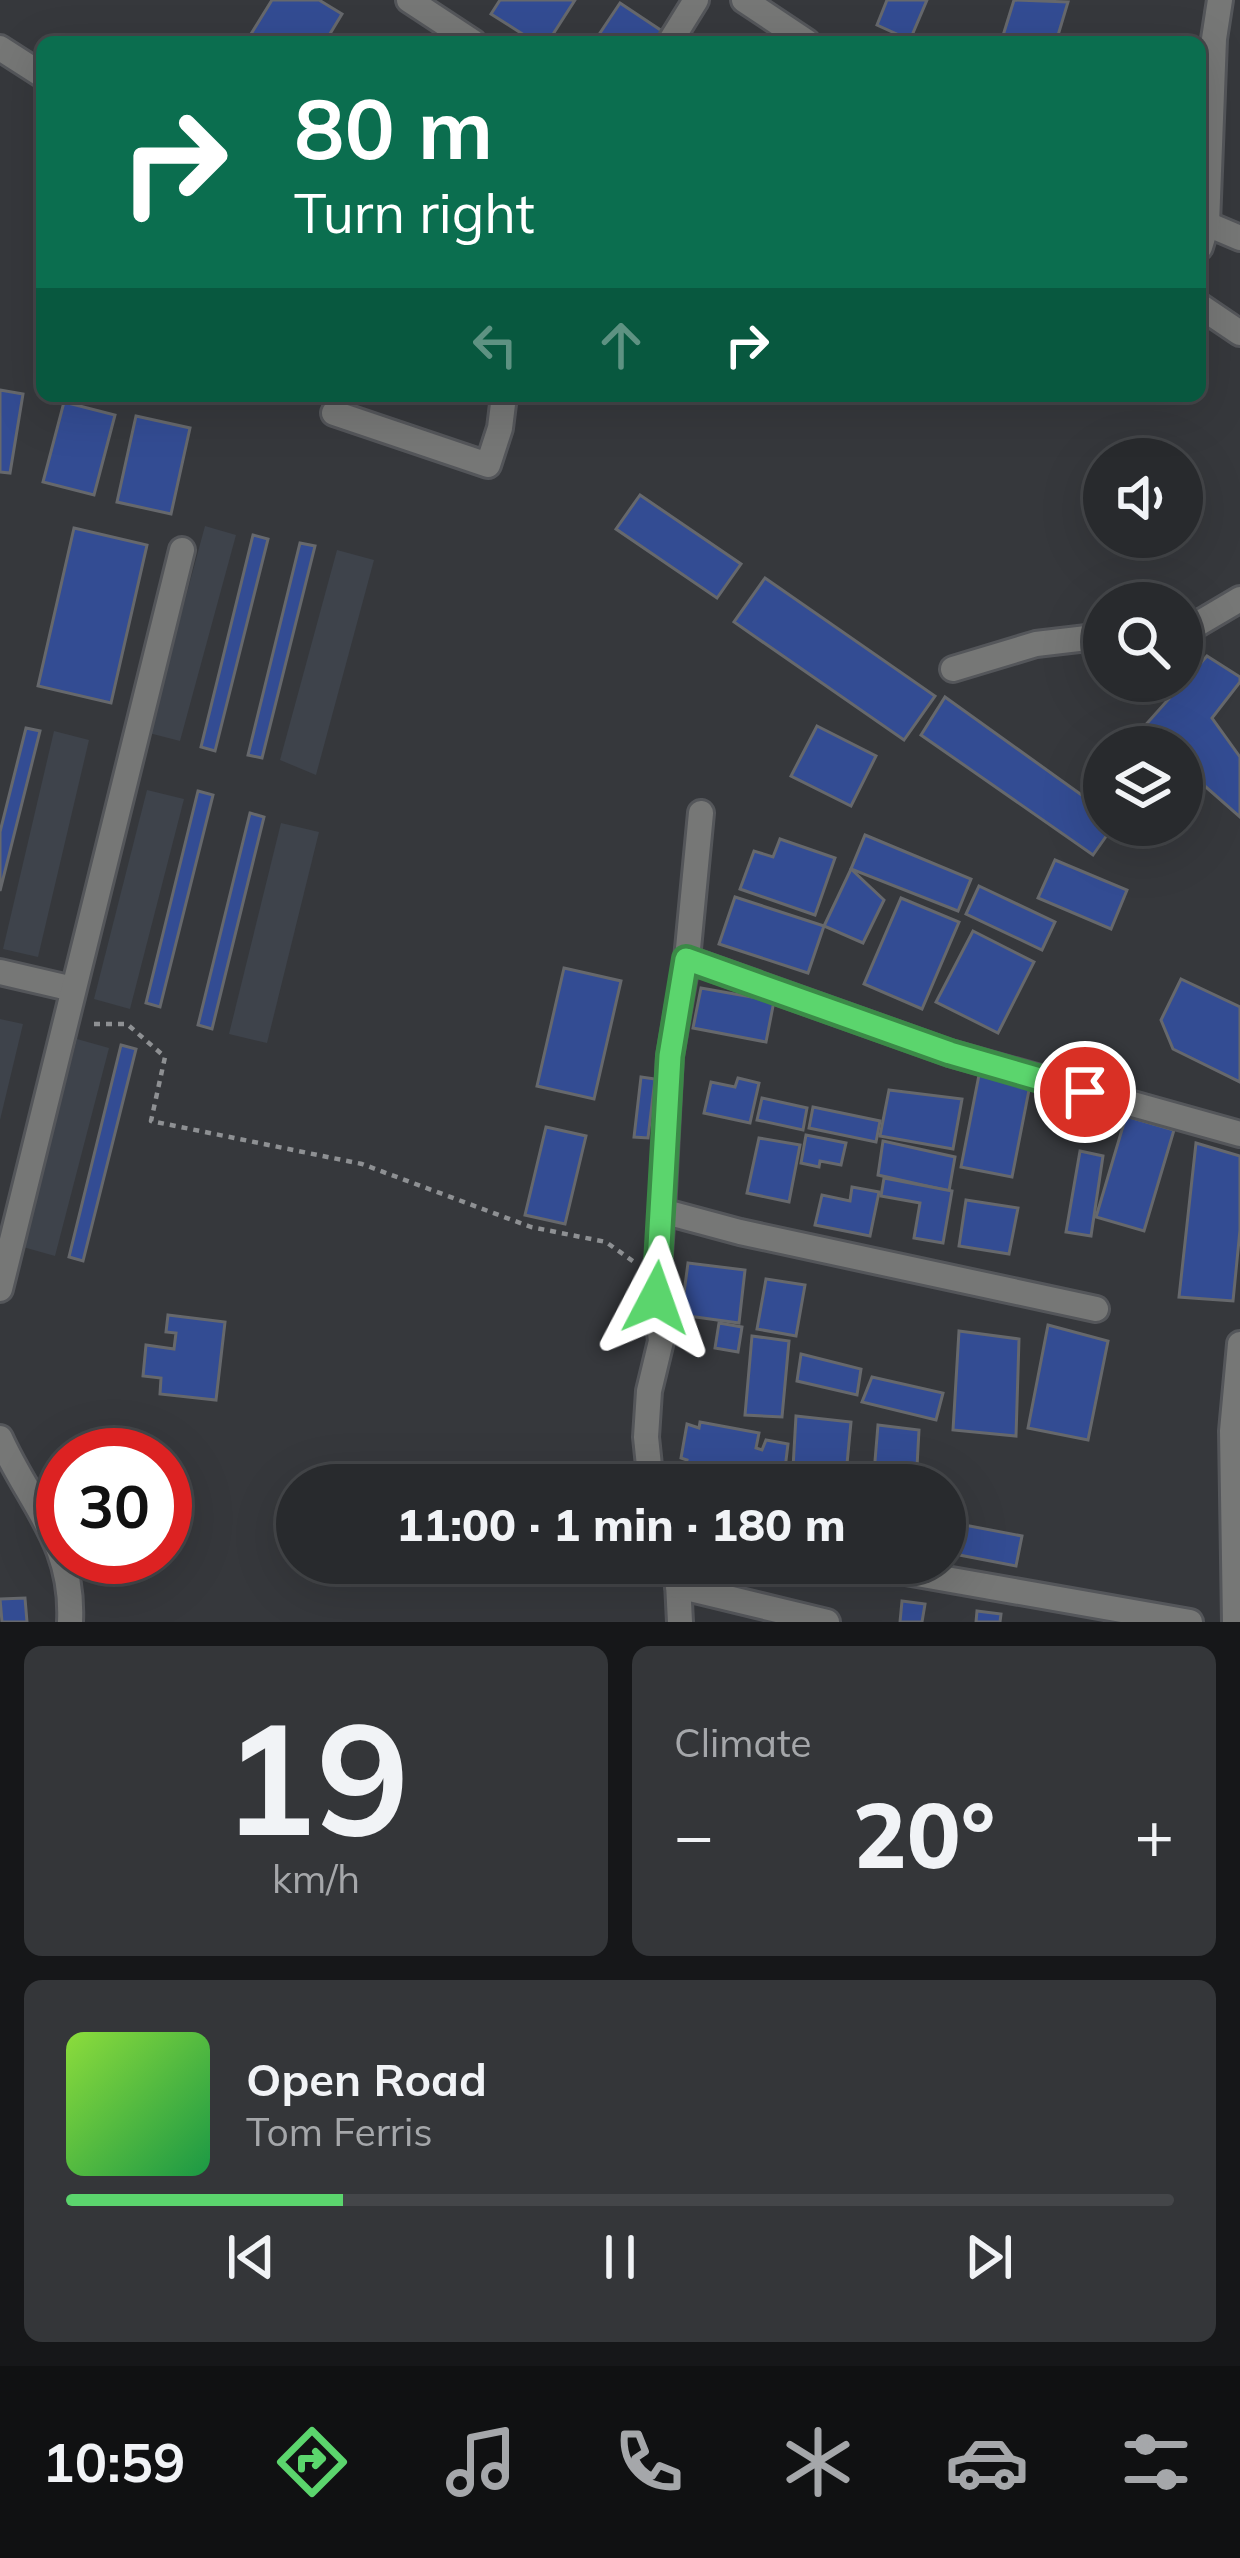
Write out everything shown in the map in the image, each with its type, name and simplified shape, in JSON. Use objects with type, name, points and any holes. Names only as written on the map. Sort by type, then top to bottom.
[{"type":"street","points":[[409,0],[464,36]]},
{"type":"street","points":[[674,36],[695,0]]},
{"type":"street","points":[[744,0],[798,36]]},
{"type":"street","points":[[1206,184],[1220,0]]},
{"type":"street","points":[[0,48],[36,71]]},
{"type":"street","points":[[1206,236],[1240,238]]},
{"type":"street","points":[[1206,310],[1240,333]]},
{"type":"street","points":[[334,413],[488,465],[504,402]]},
{"type":"street","points":[[0,1288],[182,550]]},
{"type":"street","points":[[1203,621],[1240,599]]},
{"type":"street","points":[[953,669],[1036,644],[1083,638]]},
{"type":"street","points":[[649,1464],[650,1391],[661,1341],[658,1279],[670,1056],[701,814]]},
{"type":"street","points":[[686,959],[950,1053],[1240,1134]]},
{"type":"street","points":[[0,972],[73,989]]},
{"type":"street","points":[[662,1211],[1096,1309]]},
{"type":"street","points":[[1235,1622],[1232,1431],[1240,1344]]},
{"type":"street","points":[[0,1438],[9,1480],[42,1509],[65,1564],[72,1587],[70,1622]]},
{"type":"street","points":[[966,1583],[1190,1622]]},
{"type":"street","points":[[678,1584],[680,1622]]},
{"type":"street","points":[[708,1584],[827,1622]]},
{"type":"path","points":[[64,1023],[127,1024],[164,1057],[151,1120],[362,1165],[531,1227],[606,1242],[658,1279]]},
{"type":"shaded area","points":[[205,526],[236,535],[180,741],[149,733]]},
{"type":"shaded area","points":[[337,550],[374,560],[316,775],[280,760]]},
{"type":"shaded area","points":[[54,731],[89,740],[38,957],[3,949]]},
{"type":"shaded area","points":[[147,790],[184,799],[130,1009],[94,999]]},
{"type":"shaded area","points":[[281,823],[319,832],[267,1043],[229,1034]]},
{"type":"shaded area","points":[[0,1019],[23,1024],[0,1120]]},
{"type":"shaded area","points":[[77,1039],[109,1048],[55,1256],[23,1247]]},
{"type":"building","points":[[272,0],[319,0],[342,14],[329,36],[250,36]]},
{"type":"building","points":[[500,0],[575,0],[552,36],[526,36],[491,14]]},
{"type":"building","points":[[887,0],[927,0],[912,36],[877,25]]},
{"type":"building","points":[[1014,0],[1068,2],[1058,36],[1003,36]]},
{"type":"building","points":[[620,3],[668,35],[667,36],[598,36]]},
{"type":"building","points":[[0,390],[23,394],[10,473],[0,472]]},
{"type":"building","points":[[64,402],[115,415],[94,495],[43,482]]},
{"type":"building","points":[[136,416],[190,428],[171,514],[117,502]]},
{"type":"building","points":[[640,495],[741,564],[717,598],[616,529]]},
{"type":"building","points":[[74,528],[147,545],[111,703],[38,686]]},
{"type":"building","points":[[253,535],[268,539],[215,751],[201,747]]},
{"type":"building","points":[[300,543],[315,546],[262,758],[248,755]]},
{"type":"building","points":[[765,578],[935,696],[904,740],[734,622]]},
{"type":"building","points":[[1207,656],[1240,677],[1212,718],[1240,757],[1240,817],[1203,784],[1203,726],[1145,726],[1166,702],[1203,702]]},
{"type":"building","points":[[945,697],[1083,796],[1083,846],[1099,846],[1093,855],[921,735]]},
{"type":"building","points":[[817,726],[876,756],[851,806],[791,776]]},
{"type":"building","points":[[26,728],[40,731],[0,891],[0,832]]},
{"type":"building","points":[[198,791],[213,795],[160,1007],[146,1003]]},
{"type":"building","points":[[250,813],[264,817],[212,1029],[198,1025]]},
{"type":"building","points":[[865,835],[971,879],[958,911],[851,869]]},
{"type":"building","points":[[780,839],[835,858],[815,915],[740,889],[754,851],[773,857]]},
{"type":"building","points":[[1055,860],[1127,890],[1111,929],[1038,898]]},
{"type":"building","points":[[851,869],[884,900],[863,943],[824,926]]},
{"type":"building","points":[[979,886],[1055,922],[1042,950],[966,914]]},
{"type":"building","points":[[735,897],[824,926],[808,973],[719,944]]},
{"type":"building","points":[[901,898],[959,922],[922,1009],[864,984]]},
{"type":"building","points":[[973,931],[1034,962],[998,1033],[936,1002]]},
{"type":"building","points":[[564,968],[621,981],[594,1099],[537,1086]]},
{"type":"building","points":[[1181,979],[1240,1007],[1240,1082],[1173,1049],[1161,1020]]},
{"type":"building","points":[[701,988],[774,1001],[766,1042],[693,1028]]},
{"type":"building","points":[[121,1045],[136,1049],[83,1261],[69,1257]]},
{"type":"building","points":[[979,1075],[1030,1085],[1012,1177],[961,1167]]},
{"type":"building","points":[[641,1077],[655,1079],[648,1138],[634,1137]]},
{"type":"building","points":[[738,1078],[759,1083],[750,1123],[704,1113],[711,1082],[735,1087]]},
{"type":"building","points":[[889,1090],[962,1099],[953,1149],[880,1136]]},
{"type":"building","points":[[762,1098],[807,1108],[803,1130],[757,1120]]},
{"type":"building","points":[[813,1107],[880,1121],[876,1142],[809,1128]]},
{"type":"building","points":[[1126,1116],[1174,1130],[1144,1231],[1096,1217]]},
{"type":"building","points":[[546,1127],[586,1136],[565,1224],[525,1215]]},
{"type":"building","points":[[806,1135],[846,1143],[841,1165],[801,1163]]},
{"type":"building","points":[[759,1138],[800,1145],[789,1202],[747,1193]]},
{"type":"building","points":[[883,1141],[955,1157],[949,1191],[878,1175]]},
{"type":"building","points":[[1196,1143],[1240,1156],[1233,1301],[1179,1297]]},
{"type":"building","points":[[1080,1151],[1103,1156],[1091,1236],[1066,1232]]},
{"type":"building","points":[[884,1178],[952,1191],[943,1243],[914,1238],[920,1203],[881,1196]]},
{"type":"building","points":[[852,1187],[879,1192],[870,1236],[815,1225],[822,1195],[850,1201]]},
{"type":"building","points":[[966,1200],[1018,1208],[1009,1254],[959,1246]]},
{"type":"building","points":[[688,1263],[745,1270],[739,1323],[681,1315]]},
{"type":"building","points":[[766,1279],[805,1285],[796,1336],[757,1329]]},
{"type":"building","points":[[168,1315],[225,1322],[216,1400],[160,1394],[161,1378],[143,1376],[146,1345],[174,1349],[176,1333],[166,1332]]},
{"type":"building","points":[[719,1323],[742,1327],[738,1352],[715,1348]]},
{"type":"building","points":[[1048,1325],[1108,1341],[1088,1440],[1028,1428]]},
{"type":"building","points":[[959,1331],[1019,1339],[1016,1436],[953,1430]]},
{"type":"building","points":[[752,1336],[789,1341],[782,1417],[745,1415]]},
{"type":"building","points":[[801,1354],[861,1369],[857,1395],[797,1381]]},
{"type":"building","points":[[872,1377],[943,1393],[936,1420],[862,1402]]},
{"type":"building","points":[[796,1416],[851,1422],[847,1464],[793,1464]]},
{"type":"building","points":[[700,1422],[759,1433],[756,1448],[762,1450],[766,1440],[788,1444],[786,1464],[686,1464],[681,1458],[687,1424],[699,1428]]},
{"type":"building","points":[[878,1425],[919,1430],[917,1464],[875,1464]]},
{"type":"building","points":[[966,1525],[1022,1536],[1016,1566],[966,1556]]},
{"type":"building","points":[[25,1598],[27,1622],[2,1622],[0,1599]]},
{"type":"building","points":[[902,1601],[925,1604],[922,1622],[900,1622]]},
{"type":"building","points":[[977,1611],[1001,1614],[1000,1622],[976,1622]]},
{"type":"route","points":[[656,1298],[670,1056],[686,959],[950,1053],[1085,1092]]}]
